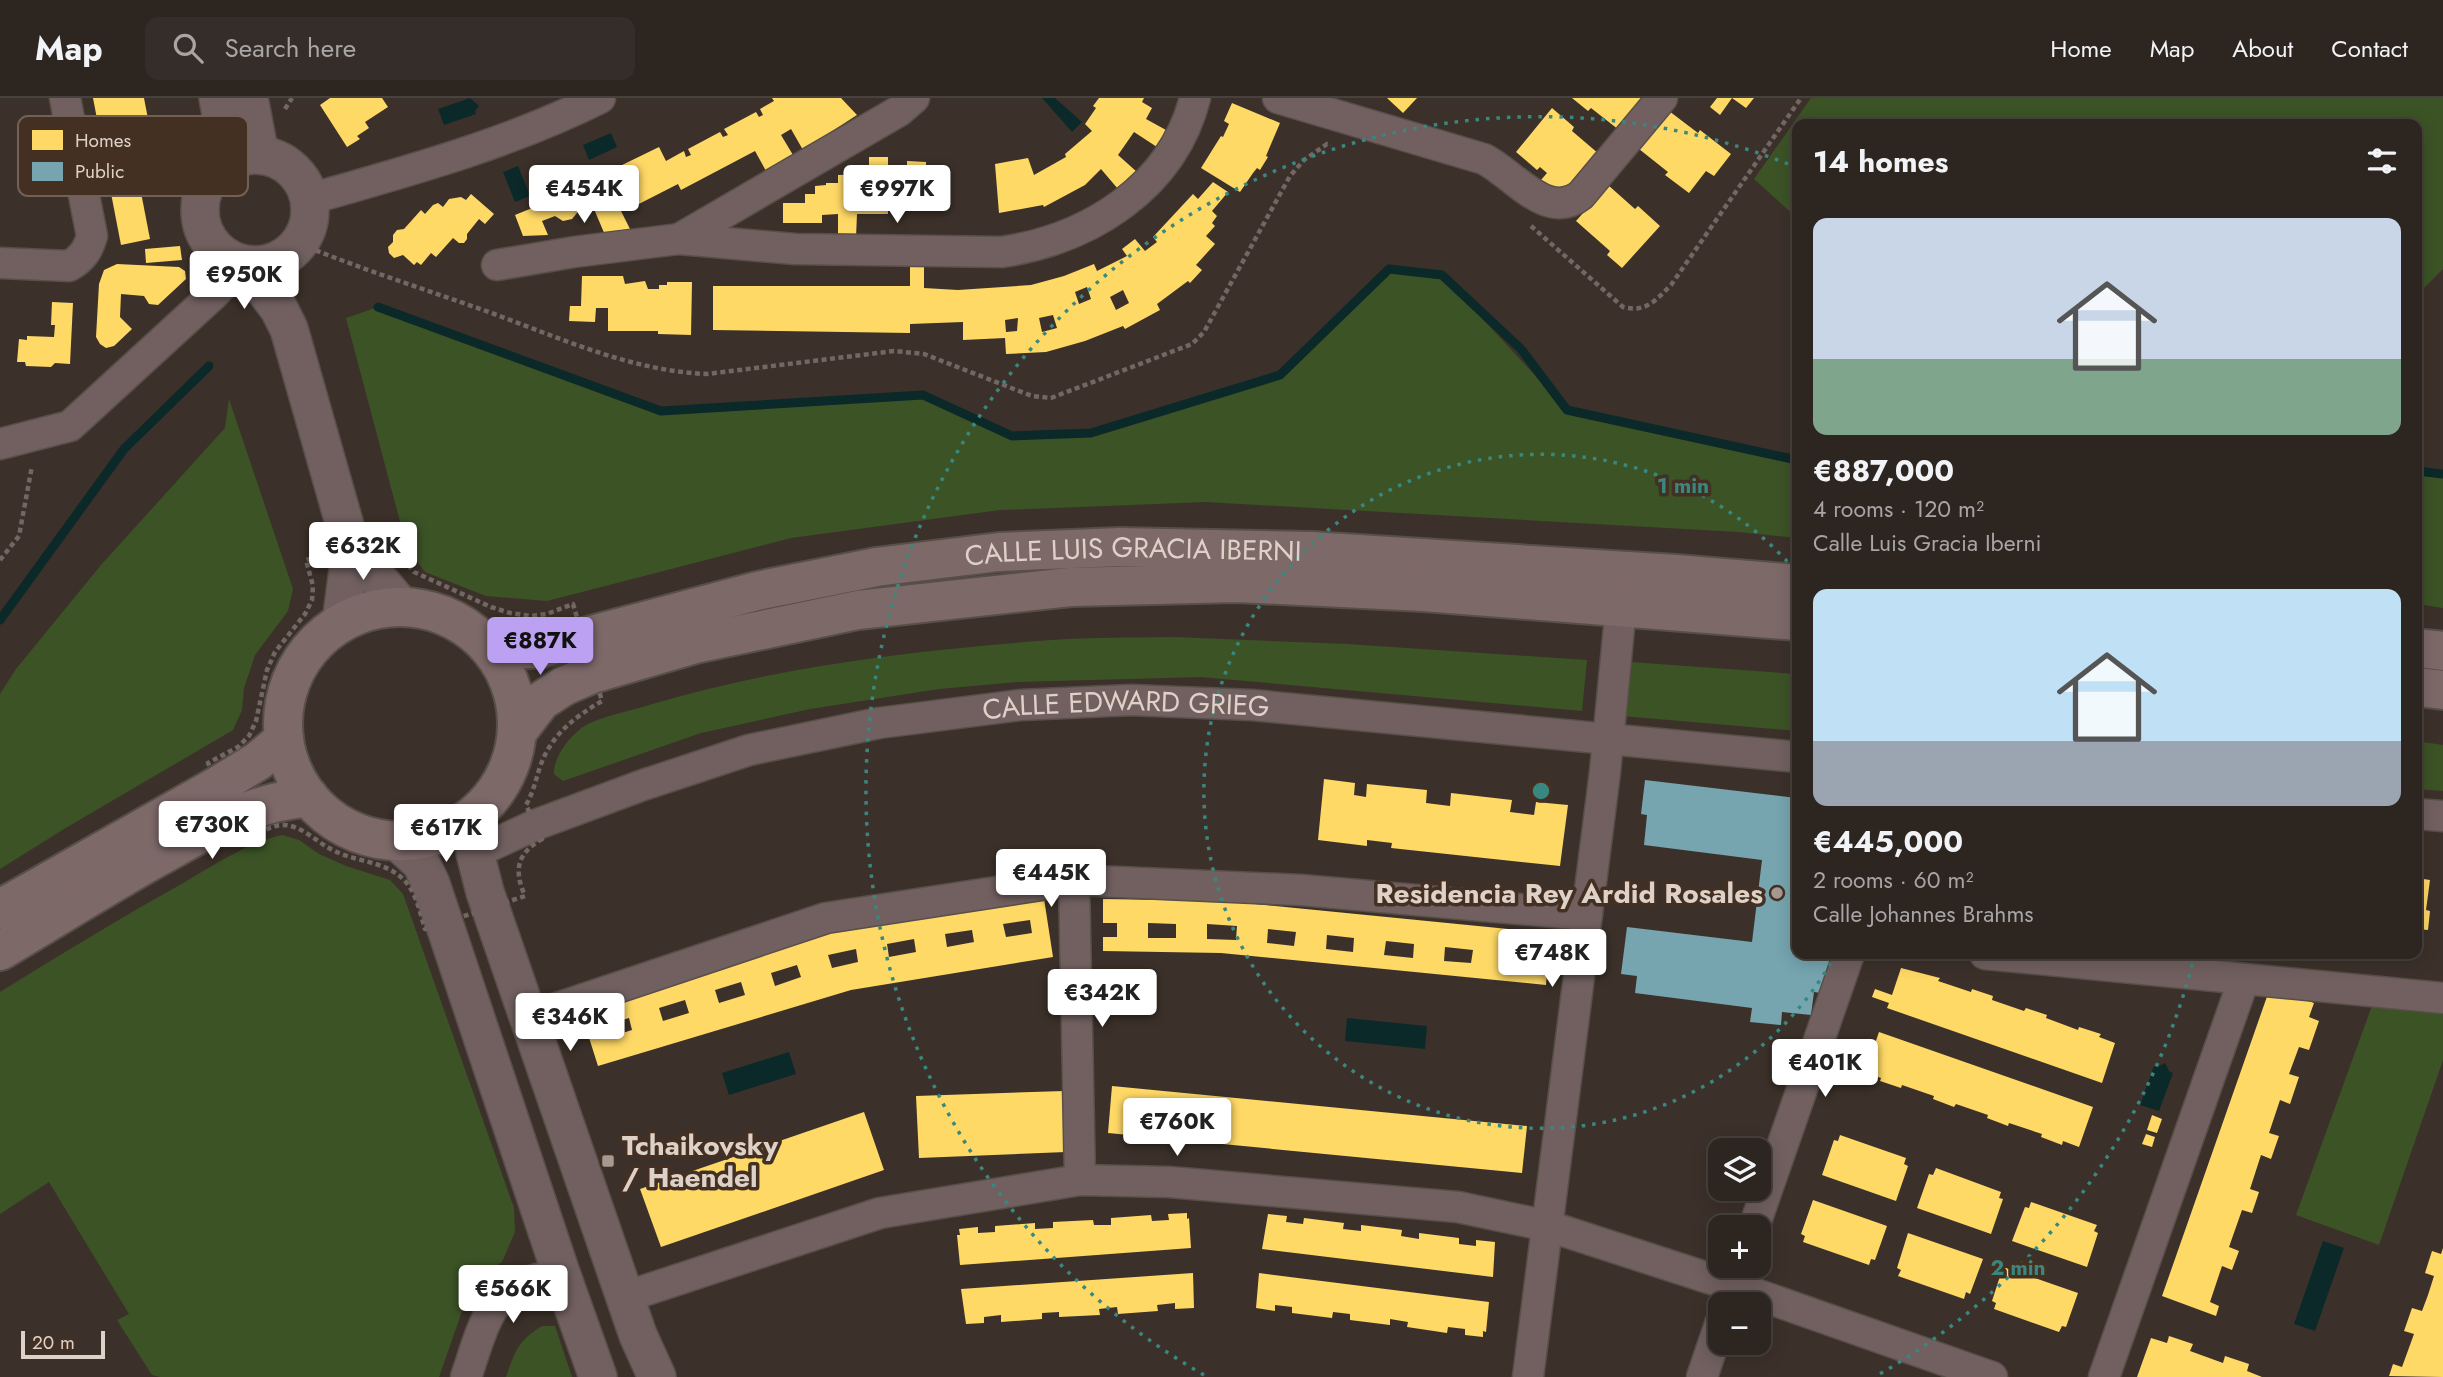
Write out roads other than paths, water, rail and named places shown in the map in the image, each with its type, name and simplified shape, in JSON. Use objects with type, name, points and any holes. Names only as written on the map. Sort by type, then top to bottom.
[{"type":"main road","name":"CALLE LUIS GRACIA IBERNI","points":[[482,640],[525,649],[540,649],[757,591],[876,567],[999,552],[1120,547],[1311,551],[1675,573],[1792,584]]},
{"type":"main road","name":"CALLE LUIS GRACIA IBERNI","points":[[518,732],[541,701],[564,686],[592,674],[695,644],[858,610],[1070,587],[1237,583],[1424,592],[1792,621]]},
{"type":"main road","points":[[402,607],[420,608],[445,616],[468,628],[482,640],[500,664],[513,691],[518,732],[515,751],[474,835],[437,835],[397,841],[377,839],[348,828],[323,812],[309,797],[289,760],[284,739],[285,705],[295,672],[307,653],[322,636],[341,623],[371,611],[402,607]]},
{"type":"main road","points":[[2422,649],[2443,651]]},
{"type":"main road","points":[[2422,688],[2443,690]]},
{"type":"main road","points":[[0,951],[104,887],[227,800],[258,761],[284,739]]},
{"type":"main road","points":[[0,909],[227,800],[285,800],[309,797]]},
{"type":"street","points":[[65,98],[69,116]]},
{"type":"street","points":[[218,98],[226,116]]},
{"type":"street","points":[[248,116],[249,98]]},
{"type":"street","points":[[310,199],[444,160],[561,118],[600,98]]},
{"type":"street","points":[[679,239],[899,111],[914,98]]},
{"type":"street","points":[[497,265],[679,239],[808,249],[1002,252],[1027,248],[1079,231],[1126,202],[1146,183],[1170,153],[1195,98]]},
{"type":"street","points":[[1278,98],[1312,102],[1484,159],[1538,197],[1564,204],[1581,195],[1662,98]]},
{"type":"street","points":[[248,158],[274,158],[297,174],[310,199],[310,223],[297,247],[289,329]]},
{"type":"street","points":[[0,263],[69,266],[78,261],[90,245],[92,236],[84,196]]},
{"type":"street","points":[[204,196],[201,217],[204,230],[210,242],[230,259],[244,264],[272,263],[297,247]]},
{"type":"street","points":[[244,264],[279,309],[289,329],[351,547],[341,623]]},
{"type":"street","points":[[0,444],[70,426],[244,264]]},
{"type":"street","points":[[351,547],[402,607]]},
{"type":"street","points":[[1528,1377],[1587,915],[1621,607]]},
{"type":"street","name":"CALLE EDWARD GRIEG","points":[[474,835],[535,825],[749,750],[879,723],[1021,705],[1131,700],[1252,705],[1792,757]]},
{"type":"street","points":[[2422,814],[2443,816]]},
{"type":"street","points":[[474,835],[490,908],[646,1356],[657,1377]]},
{"type":"street","points":[[397,841],[421,863],[445,922],[598,1377]]},
{"type":"street","points":[[527,1017],[825,918],[1074,880],[1301,890],[1587,915]]},
{"type":"street","points":[[1074,880],[1080,1180]]},
{"type":"street","points":[[1758,1215],[1847,959]]},
{"type":"street","points":[[2037,959],[2443,998]]},
{"type":"street","points":[[2104,1377],[2244,979]]},
{"type":"street","points":[[625,1297],[880,1213],[1080,1180],[1169,1182],[1458,1207],[1548,1226],[1734,1285],[1992,1377]]},
{"type":"street","points":[[466,1377],[482,1331],[503,1294],[517,1285],[561,1273]]},
{"type":"street","points":[[1702,1377],[1709,1355]]},
{"type":"water","points":[[470,98],[479,106],[476,114],[444,125],[438,109]]},
{"type":"water","points":[[1042,98],[1055,98],[1082,122],[1072,132]]},
{"type":"water","points":[[611,133],[617,147],[589,160],[583,145]]},
{"type":"water","points":[[518,166],[530,196],[515,202],[503,172]]},
{"type":"water","points":[[1347,1018],[1427,1026],[1425,1049],[1345,1041]]},
{"type":"water","points":[[789,1052],[796,1074],[729,1095],[722,1073]]},
{"type":"water","points":[[2165,1063],[2173,1073],[2159,1111],[2140,1105],[2154,1066]]},
{"type":"water","points":[[2323,1241],[2344,1248],[2315,1331],[2294,1324]]},
{"type":"waterway","points":[[378,307],[661,411],[923,395],[1012,436],[1091,433],[1280,375],[1389,269],[1442,275],[1521,349],[1567,410],[1792,459]]},
{"type":"waterway","points":[[0,620],[124,449],[209,366]]},
{"type":"waterway","points":[[2422,472],[2443,474]]},
{"type":"place","name":"Residencia Rey Ardid Rosales","points":[[1777,893]]},
{"type":"place","name":"Tchaikovsky / Haendel","points":[[608,1161]]}]
